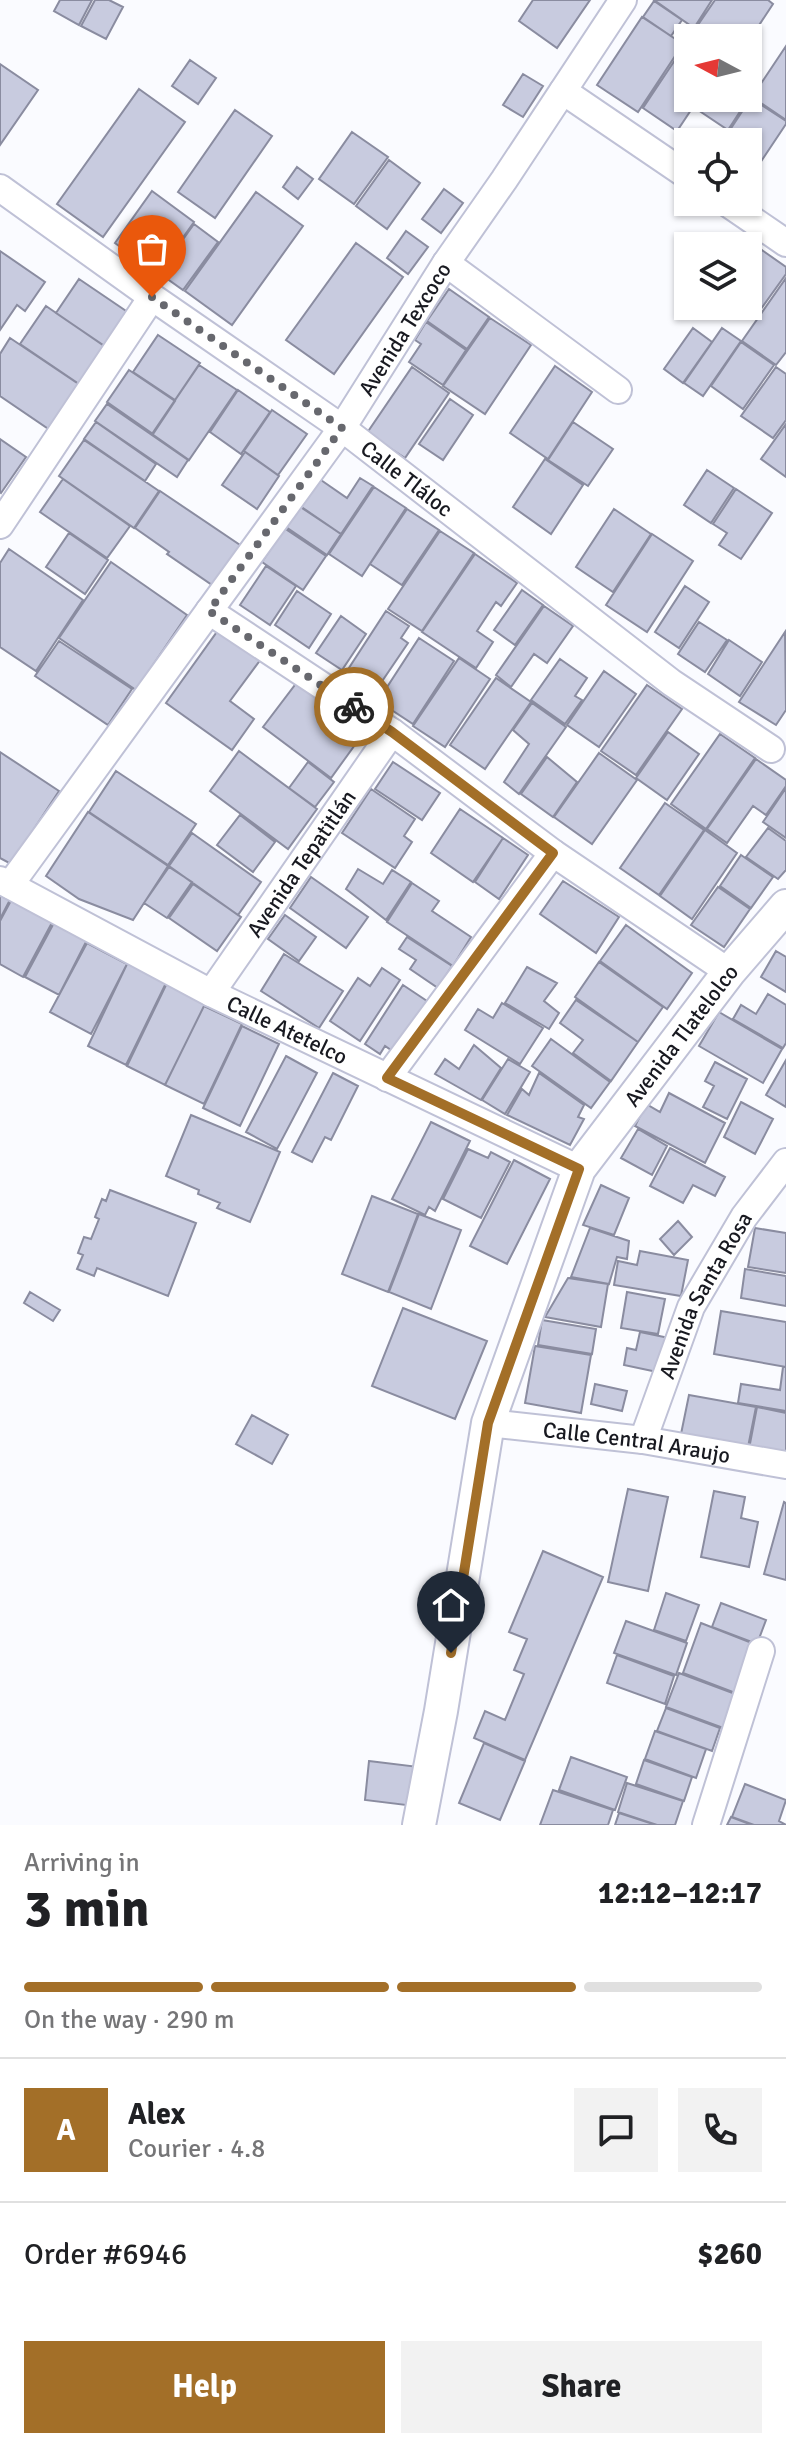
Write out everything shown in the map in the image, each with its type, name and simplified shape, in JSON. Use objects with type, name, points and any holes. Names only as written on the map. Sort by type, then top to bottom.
[{"type":"street","name":"Avenida Texcoco","points":[[5,883],[342,428],[446,263],[623,0]]},
{"type":"street","points":[[563,91],[674,166]]},
{"type":"street","name":"Calle Tláloc","points":[[0,188],[342,428],[672,683],[771,749]]},
{"type":"street","points":[[746,216],[786,243]]},
{"type":"street","points":[[446,263],[618,390]]},
{"type":"street","points":[[0,525],[152,297]]},
{"type":"street","points":[[209,611],[392,732],[553,853],[729,972]]},
{"type":"street","name":"Avenida Tepatitlán","points":[[211,993],[392,732]]},
{"type":"street","points":[[387,1078],[553,853]]},
{"type":"street","name":"Calle Atetelco","points":[[5,883],[211,993],[579,1169]]},
{"type":"street","name":"Avenida Tlatelolco","points":[[419,1825],[488,1423],[579,1169],[729,972],[786,906]]},
{"type":"street","name":"Avenida Santa Rosa","points":[[643,1440],[691,1307],[744,1217],[786,1162]]},
{"type":"street","name":"Calle Central Araujo","points":[[488,1423],[643,1440],[786,1465]]},
{"type":"street","points":[[706,1825],[761,1651]]},
{"type":"building","points":[[60,0],[92,0],[79,25],[54,11]]},
{"type":"building","points":[[95,0],[109,0],[123,7],[106,39],[81,26]]},
{"type":"building","points":[[533,0],[590,0],[557,48],[519,21]]},
{"type":"building","points":[[654,0],[712,0],[697,24],[688,24]]},
{"type":"building","points":[[715,0],[768,0],[773,4],[760,24],[699,24]]},
{"type":"building","points":[[654,1],[682,20],[674,24],[671,36],[643,17]]},
{"type":"building","points":[[642,17],[674,38],[674,58],[638,112],[597,85]]},
{"type":"building","points":[[786,46],[786,120],[762,104],[762,82]]},
{"type":"building","points":[[190,60],[216,78],[198,104],[172,86]]},
{"type":"building","points":[[674,62],[674,112],[690,112],[679,128],[674,129],[643,108]]},
{"type":"building","points":[[0,64],[38,90],[0,145]]},
{"type":"building","points":[[523,74],[543,86],[523,117],[503,105]]},
{"type":"building","points":[[139,89],[185,122],[103,237],[57,204]]},
{"type":"building","points":[[762,105],[786,121],[762,160],[762,128],[731,128],[742,112],[762,112]]},
{"type":"building","points":[[235,110],[272,136],[215,218],[178,192]]},
{"type":"building","points":[[701,112],[740,112],[729,128]]},
{"type":"building","points":[[352,132],[388,157],[354,204],[319,179]]},
{"type":"building","points":[[389,160],[420,183],[387,229],[356,206]]},
{"type":"building","points":[[297,167],[313,179],[298,199],[283,187]]},
{"type":"building","points":[[444,189],[463,203],[441,233],[422,219]]},
{"type":"building","points":[[152,191],[194,222],[157,274],[115,243]]},
{"type":"building","points":[[256,192],[303,226],[232,325],[185,291]]},
{"type":"building","points":[[194,224],[218,242],[183,290],[159,273]]},
{"type":"building","points":[[406,231],[428,247],[408,274],[387,258]]},
{"type":"building","points":[[356,243],[403,277],[334,374],[286,340]]},
{"type":"building","points":[[762,250],[786,267],[786,274],[762,307]]},
{"type":"building","points":[[0,251],[45,282],[25,311],[17,305],[0,330]]},
{"type":"building","points":[[786,278],[786,352],[776,365],[742,341],[757,320],[762,320],[762,312]]},
{"type":"building","points":[[79,279],[132,315],[109,349],[56,313]]},
{"type":"building","points":[[449,289],[489,317],[467,349],[427,321]]},
{"type":"building","points":[[46,306],[107,348],[82,386],[20,344]]},
{"type":"building","points":[[490,318],[531,345],[485,414],[443,386]]},
{"type":"building","points":[[426,322],[466,350],[443,385],[409,362],[421,344],[415,340]]},
{"type":"building","points":[[693,328],[712,342],[683,383],[664,369]]},
{"type":"building","points":[[722,328],[741,341],[703,396],[684,383]]},
{"type":"building","points":[[158,335],[200,363],[175,400],[133,372]]},
{"type":"building","points":[[10,338],[80,385],[50,430],[0,396],[0,354]]},
{"type":"building","points":[[741,342],[774,365],[743,409],[711,386]]},
{"type":"building","points":[[199,365],[237,390],[189,460],[152,434]]},
{"type":"building","points":[[555,366],[592,392],[548,459],[510,433]]},
{"type":"building","points":[[412,367],[449,393],[405,458],[367,433]]},
{"type":"building","points":[[776,367],[786,374],[786,420],[773,438],[741,416]]},
{"type":"building","points":[[129,370],[175,401],[153,434],[107,402]]},
{"type":"building","points":[[238,390],[270,412],[241,454],[210,432]]},
{"type":"building","points":[[450,399],[473,415],[443,460],[419,444]]},
{"type":"building","points":[[107,404],[188,460],[177,477],[95,421]]},
{"type":"building","points":[[272,410],[307,434],[278,475],[244,451]]},
{"type":"building","points":[[96,422],[156,464],[145,481],[84,439]]},
{"type":"building","points":[[573,422],[613,449],[588,486],[548,460]]},
{"type":"building","points":[[786,424],[786,477],[761,459]]},
{"type":"building","points":[[0,439],[26,457],[1,493],[0,492]]},
{"type":"building","points":[[84,440],[159,491],[134,528],[59,476]]},
{"type":"building","points":[[245,452],[279,476],[257,509],[222,485]]},
{"type":"building","points":[[545,459],[583,485],[551,534],[513,507]]},
{"type":"building","points":[[707,470],[734,488],[711,523],[684,505]]},
{"type":"building","points":[[318,478],[347,498],[360,478],[373,486],[341,534],[300,506]]},
{"type":"building","points":[[63,479],[130,526],[107,558],[40,512]]},
{"type":"building","points":[[374,487],[406,508],[362,576],[329,554]]},
{"type":"building","points":[[736,489],[772,513],[741,559],[719,545],[727,533],[713,524]]},
{"type":"building","points":[[160,491],[243,547],[215,587],[135,528]]},
{"type":"building","points":[[299,506],[341,534],[327,555],[286,527]]},
{"type":"building","points":[[407,509],[439,530],[402,585],[370,564]]},
{"type":"building","points":[[614,509],[651,534],[613,592],[576,567]]},
{"type":"building","points":[[284,528],[326,556],[303,590],[262,562]]},
{"type":"building","points":[[440,531],[474,553],[422,631],[388,609]]},
{"type":"building","points":[[69,533],[108,560],[85,594],[46,567]]},
{"type":"building","points":[[652,534],[693,561],[647,632],[606,605]]},
{"type":"building","points":[[9,549],[83,600],[36,671],[0,647],[0,563]]},
{"type":"building","points":[[475,554],[517,583],[501,606],[496,602],[477,631],[493,642],[476,668],[422,632]]},
{"type":"building","points":[[111,562],[187,615],[136,690],[59,638]]},
{"type":"building","points":[[266,566],[296,586],[270,625],[240,605]]},
{"type":"building","points":[[685,586],[709,602],[679,648],[655,632]]},
{"type":"building","points":[[522,590],[543,605],[515,645],[494,630]]},
{"type":"building","points":[[297,591],[331,614],[309,648],[275,625]]},
{"type":"building","points":[[544,606],[573,626],[547,663],[534,654],[511,687],[496,675]]},
{"type":"building","points":[[386,611],[409,626],[401,638],[408,643],[374,693],[345,674]]},
{"type":"building","points":[[341,616],[366,634],[342,670],[316,653]]},
{"type":"building","points":[[699,622],[727,640],[705,672],[678,654]]},
{"type":"building","points":[[219,629],[261,659],[230,701],[254,719],[232,750],[166,703]]},
{"type":"building","points":[[785,632],[786,710],[776,725],[739,702]]},
{"type":"building","points":[[419,638],[454,661],[413,724],[378,701]]},
{"type":"building","points":[[729,640],[762,662],[740,696],[708,674]]},
{"type":"building","points":[[59,641],[132,689],[108,725],[35,676]]},
{"type":"building","points":[[459,658],[490,679],[445,747],[413,726]]},
{"type":"building","points":[[560,659],[587,678],[575,696],[582,700],[565,724],[531,700]]},
{"type":"building","points":[[604,671],[636,694],[599,747],[567,725]]},
{"type":"building","points":[[496,678],[531,702],[485,769],[450,745]]},
{"type":"building","points":[[298,681],[365,731],[331,778],[263,727]]},
{"type":"building","points":[[647,685],[682,709],[636,775],[601,751]]},
{"type":"building","points":[[532,703],[566,727],[519,794],[504,782],[529,744],[513,730]]},
{"type":"building","points":[[668,732],[699,754],[667,800],[636,778]]},
{"type":"building","points":[[720,734],[755,758],[706,829],[671,804]]},
{"type":"building","points":[[239,751],[317,809],[288,849],[210,791]]},
{"type":"building","points":[[0,752],[59,791],[11,864],[0,858]]},
{"type":"building","points":[[599,753],[637,780],[592,844],[554,817]]},
{"type":"building","points":[[547,757],[577,782],[553,817],[521,794]]},
{"type":"building","points":[[756,759],[786,780],[786,786],[766,815],[753,806],[727,843],[707,829]]},
{"type":"building","points":[[308,762],[334,782],[315,807],[289,788]]},
{"type":"building","points":[[393,762],[440,793],[422,820],[375,789]]},
{"type":"building","points":[[116,771],[196,824],[168,865],[89,812]]},
{"type":"building","points":[[786,788],[786,838],[763,822]]},
{"type":"building","points":[[371,789],[415,819],[404,836],[412,842],[395,868],[342,833]]},
{"type":"building","points":[[665,803],[704,830],[659,895],[620,868]]},
{"type":"building","points":[[460,809],[503,838],[473,882],[431,853]]},
{"type":"building","points":[[88,812],[168,866],[133,920],[79,899],[46,876]]},
{"type":"building","points":[[240,815],[275,842],[253,872],[217,845]]},
{"type":"building","points":[[768,828],[786,841],[786,870],[778,879],[746,857]]},
{"type":"building","points":[[705,830],[737,853],[692,919],[660,896]]},
{"type":"building","points":[[192,833],[261,882],[238,915],[169,866]]},
{"type":"building","points":[[503,838],[528,855],[499,899],[475,882]]},
{"type":"building","points":[[741,855],[773,877],[751,908],[720,886]]},
{"type":"building","points":[[169,867],[192,882],[167,918],[144,903]]},
{"type":"building","points":[[358,869],[383,884],[392,870],[411,882],[386,920],[346,889]]},
{"type":"building","points":[[311,877],[368,917],[346,948],[290,908]]},
{"type":"building","points":[[563,881],[619,917],[596,953],[540,914]]},
{"type":"building","points":[[412,883],[439,901],[432,911],[471,937],[453,966],[387,922]]},
{"type":"building","points":[[193,884],[241,917],[217,951],[169,918]]},
{"type":"building","points":[[0,887],[13,894],[0,919]]},
{"type":"building","points":[[718,887],[750,909],[724,947],[691,925]]},
{"type":"building","points":[[14,895],[55,917],[23,977],[0,964],[0,921]]},
{"type":"building","points":[[285,915],[316,937],[299,961],[268,939]]},
{"type":"building","points":[[55,921],[88,938],[59,995],[25,977]]},
{"type":"building","points":[[626,925],[692,973],[667,1009],[600,961]]},
{"type":"building","points":[[407,937],[452,966],[438,988],[410,969],[416,960],[399,949]]},
{"type":"building","points":[[87,943],[127,964],[91,1034],[50,1012]]},
{"type":"building","points":[[776,951],[786,957],[786,992],[761,977]]},
{"type":"building","points":[[284,954],[343,991],[319,1028],[261,991]]},
{"type":"building","points":[[128,962],[167,981],[126,1065],[88,1046]]},
{"type":"building","points":[[599,962],[663,1007],[638,1042],[575,997]]},
{"type":"building","points":[[527,967],[557,983],[544,1001],[559,1013],[549,1029],[505,1003]]},
{"type":"building","points":[[382,968],[400,980],[360,1041],[330,1021],[358,978],[370,986]]},
{"type":"building","points":[[167,983],[206,1002],[165,1085],[127,1066]]},
{"type":"building","points":[[403,985],[427,1001],[394,1052],[385,1046],[380,1054],[365,1044]]},
{"type":"building","points":[[768,994],[786,1005],[786,1043],[783,1048],[733,1019],[741,1005],[756,1014]]},
{"type":"building","points":[[576,1000],[638,1042],[611,1081],[573,1053],[583,1040],[560,1023]]},
{"type":"building","points":[[502,1003],[543,1028],[520,1064],[465,1030],[478,1009],[493,1018]]},
{"type":"building","points":[[204,1006],[242,1024],[204,1104],[165,1085]]},
{"type":"building","points":[[719,1012],[782,1049],[763,1083],[699,1046]]},
{"type":"building","points":[[242,1026],[279,1044],[240,1126],[203,1108]]},
{"type":"building","points":[[551,1039],[610,1082],[591,1108],[532,1066]]},
{"type":"building","points":[[474,1045],[501,1068],[481,1100],[435,1074],[445,1059],[459,1069]]},
{"type":"building","points":[[286,1056],[317,1073],[277,1149],[246,1132]]},
{"type":"building","points":[[508,1059],[530,1072],[505,1114],[482,1100]]},
{"type":"building","points":[[786,1060],[786,1107],[766,1095]]},
{"type":"building","points":[[715,1062],[747,1079],[727,1119],[703,1107],[714,1086],[705,1081]]},
{"type":"building","points":[[333,1073],[358,1086],[331,1140],[325,1137],[312,1162],[292,1152]]},
{"type":"building","points":[[539,1073],[584,1105],[578,1117],[584,1119],[570,1145],[507,1115],[522,1089],[529,1095]]},
{"type":"building","points":[[669,1093],[725,1123],[705,1163],[635,1126],[646,1104],[660,1112]]},
{"type":"building","points":[[741,1102],[773,1119],[755,1154],[724,1137]]},
{"type":"building","points":[[191,1115],[280,1152],[250,1222],[217,1208],[220,1203],[198,1194],[199,1190],[166,1176]]},
{"type":"building","points":[[431,1122],[470,1141],[435,1211],[429,1207],[425,1215],[392,1199]]},
{"type":"building","points":[[638,1129],[667,1146],[652,1175],[621,1158]]},
{"type":"building","points":[[670,1148],[725,1177],[715,1196],[693,1185],[683,1203],[650,1186]]},
{"type":"building","points":[[468,1149],[488,1158],[491,1152],[510,1162],[481,1218],[443,1199]]},
{"type":"building","points":[[514,1160],[550,1179],[507,1264],[470,1246]]},
{"type":"building","points":[[601,1185],[629,1198],[614,1235],[583,1225]]},
{"type":"building","points":[[110,1190],[196,1223],[168,1296],[97,1268],[94,1276],[77,1269],[83,1255],[78,1253],[84,1237],[91,1239],[99,1219],[95,1217],[102,1199],[106,1201]]},
{"type":"building","points":[[372,1196],[418,1214],[388,1292],[342,1274]]},
{"type":"building","points":[[419,1214],[461,1230],[431,1309],[389,1292]]},
{"type":"building","points":[[678,1221],[692,1237],[674,1255],[660,1239]]},
{"type":"building","points":[[590,1228],[629,1241],[627,1259],[617,1257],[609,1284],[571,1277]]},
{"type":"building","points":[[755,1228],[786,1233],[786,1273],[748,1267]]},
{"type":"building","points":[[640,1251],[688,1260],[681,1296],[614,1285],[618,1261],[637,1265]]},
{"type":"building","points":[[745,1269],[786,1276],[786,1306],[741,1298]]},
{"type":"building","points":[[568,1278],[608,1284],[601,1327],[545,1317]]},
{"type":"building","points":[[30,1292],[60,1310],[53,1321],[24,1303]]},
{"type":"building","points":[[627,1292],[665,1299],[658,1334],[621,1328]]},
{"type":"building","points":[[403,1308],[487,1341],[455,1419],[372,1386]]},
{"type":"building","points":[[721,1311],[786,1322],[786,1367],[714,1354]]},
{"type":"building","points":[[542,1320],[596,1329],[592,1354],[538,1345]]},
{"type":"building","points":[[640,1332],[669,1338],[662,1373],[624,1365],[627,1348],[636,1350]]},
{"type":"building","points":[[535,1346],[591,1355],[581,1413],[525,1403]]},
{"type":"building","points":[[783,1367],[786,1367],[786,1411],[738,1403],[741,1384],[780,1390]]},
{"type":"building","points":[[595,1384],[627,1391],[622,1411],[591,1404]]},
{"type":"building","points":[[689,1395],[756,1407],[748,1447],[681,1434]]},
{"type":"building","points":[[757,1407],[786,1413],[786,1461],[748,1454]]},
{"type":"building","points":[[252,1415],[288,1435],[272,1464],[236,1444]]},
{"type":"building","points":[[628,1489],[668,1497],[648,1591],[608,1582]]},
{"type":"building","points":[[714,1491],[745,1497],[741,1518],[758,1522],[749,1567],[701,1557]]},
{"type":"building","points":[[786,1503],[786,1580],[764,1574]]},
{"type":"building","points":[[543,1551],[603,1577],[525,1760],[474,1738],[485,1711],[505,1720],[524,1674],[514,1670],[527,1639],[509,1632]]},
{"type":"building","points":[[666,1593],[699,1605],[686,1641],[654,1630]]},
{"type":"building","points":[[721,1603],[766,1620],[757,1644],[712,1627]]},
{"type":"building","points":[[626,1621],[687,1643],[676,1675],[614,1653]]},
{"type":"building","points":[[701,1623],[757,1645],[738,1694],[683,1673]]},
{"type":"building","points":[[617,1655],[674,1676],[665,1704],[607,1683]]},
{"type":"building","points":[[679,1673],[738,1695],[726,1729],[666,1707]]},
{"type":"building","points":[[666,1708],[720,1728],[712,1751],[657,1731]]},
{"type":"building","points":[[655,1731],[706,1749],[696,1778],[645,1759]]},
{"type":"building","points":[[484,1743],[525,1761],[500,1820],[459,1803]]},
{"type":"building","points":[[571,1757],[627,1777],[615,1810],[559,1790]]},
{"type":"building","points":[[644,1760],[692,1777],[684,1801],[636,1784]]},
{"type":"building","points":[[369,1761],[419,1767],[414,1806],[365,1800]]},
{"type":"building","points":[[627,1783],[683,1801],[675,1825],[657,1825],[618,1812]]},
{"type":"building","points":[[745,1784],[786,1800],[779,1821],[786,1825],[754,1825],[732,1817]]},
{"type":"building","points":[[553,1790],[613,1810],[608,1825],[540,1825]]},
{"type":"building","points":[[619,1813],[656,1825],[615,1825]]},
{"type":"building","points":[[731,1817],[752,1825],[727,1825]]},
{"type":"way so far","points":[[152,297],[342,428],[209,611],[354,707]]},
{"type":"route","points":[[354,707],[553,853],[387,1078],[579,1169],[488,1423],[451,1653]]}]
